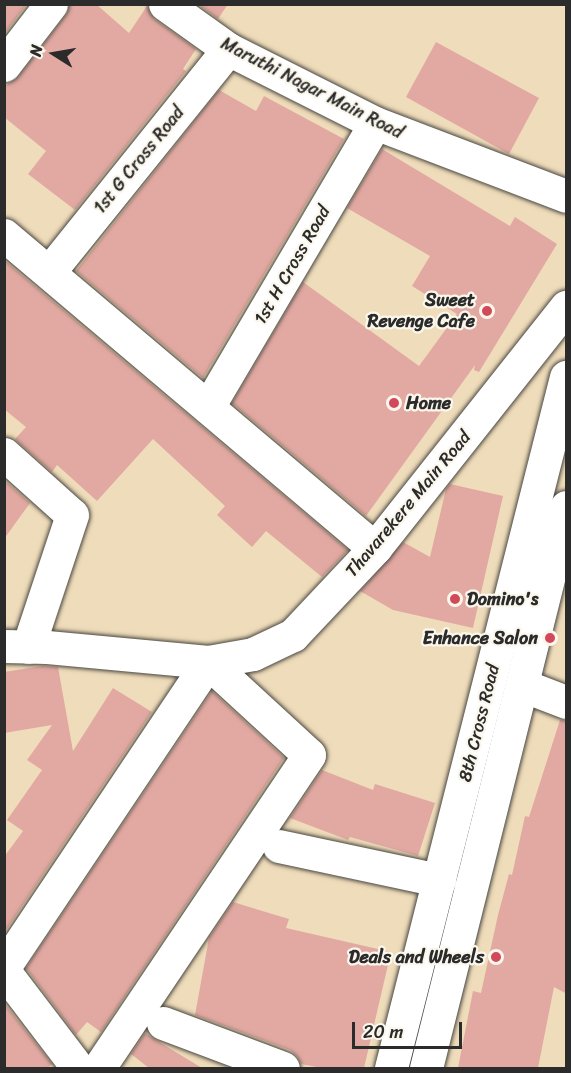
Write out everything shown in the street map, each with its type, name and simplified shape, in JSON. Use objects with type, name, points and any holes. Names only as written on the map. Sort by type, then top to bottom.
[{"type":"street","points":[[4,64],[51,4]]},
{"type":"street","name":"Maruthi Nagar Main Road","points":[[165,4],[228,49],[375,123],[567,196]]},
{"type":"street","name":"1st G Cross Road","points":[[49,272],[228,49]]},
{"type":"street","name":"1st H Cross Road","points":[[208,407],[375,123]]},
{"type":"street","points":[[4,235],[375,548]]},
{"type":"street","name":"Thavarekere Main Road","points":[[16,646],[208,662],[253,654],[294,634],[375,548],[567,307]]},
{"type":"street","name":"8th Cross Road","points":[[391,1068],[567,377]]},
{"type":"street","points":[[4,454],[72,515],[16,646]]},
{"type":"street","name":"8th Cross Road","points":[[426,1068],[567,507]]},
{"type":"street","points":[[78,1068],[4,969],[208,662],[309,755],[99,1068]]},
{"type":"street","points":[[522,685],[567,702]]},
{"type":"street","points":[[279,846],[439,880]]},
{"type":"street","points":[[163,1023],[283,1068]]},
{"type":"building","points":[[4,4],[27,4],[5,33],[4,33]]},
{"type":"building","points":[[69,4],[96,4],[129,33],[147,6],[154,19],[196,49],[183,69],[186,71],[75,210],[28,174],[46,151],[4,117],[4,87],[19,76],[66,15]]},
{"type":"building","points":[[198,4],[228,4],[218,19]]},
{"type":"building","points":[[436,42],[539,98],[509,154],[406,97]]},
{"type":"building","points":[[219,90],[256,111],[264,96],[344,139],[203,378],[76,271]]},
{"type":"building","points":[[382,149],[510,226],[515,217],[557,244],[479,372],[474,370],[475,365],[366,516],[232,403],[303,282],[419,366],[457,314],[412,286],[430,256],[347,208]]},
{"type":"building","points":[[4,260],[348,550],[322,577],[266,531],[252,547],[217,515],[225,506],[153,439],[97,501],[57,465],[52,472],[15,439],[26,427],[4,409]]},
{"type":"building","points":[[4,480],[30,503],[4,539]]},
{"type":"building","points":[[450,484],[503,496],[473,628],[393,610],[360,591],[403,542],[430,557],[446,489]]},
{"type":"building","points":[[42,666],[58,667],[73,751],[113,688],[152,712],[4,933],[4,857],[23,831],[7,820],[42,770],[27,760],[52,725],[4,733],[4,672]]},
{"type":"building","points":[[212,691],[284,758],[101,1032],[87,1022],[76,1035],[26,968]]},
{"type":"building","points":[[560,720],[567,721],[567,994],[554,987],[538,1068],[458,1068],[473,991],[481,993],[498,915],[509,874],[512,875],[525,816],[529,817]]},
{"type":"building","points":[[322,770],[373,790],[375,784],[435,803],[418,856],[350,837],[348,840],[290,818]]},
{"type":"building","points":[[233,902],[289,919],[286,928],[391,952],[364,1068],[322,1068],[301,1064],[290,1050],[195,1015],[209,938]]},
{"type":"building","points":[[4,1003],[52,1064],[48,1068],[4,1068]]},
{"type":"building","points":[[145,1033],[202,1068],[149,1068],[131,1054]]},
{"type":"place","name":"Sweet Revenge Cafe","points":[[487,311]]},
{"type":"place","name":"Home","points":[[394,403]]},
{"type":"place","name":"Domino's","points":[[455,599]]},
{"type":"place","name":"Enhance Salon","points":[[550,638]]},
{"type":"place","name":"Deals and Wheels","points":[[496,957]]}]
